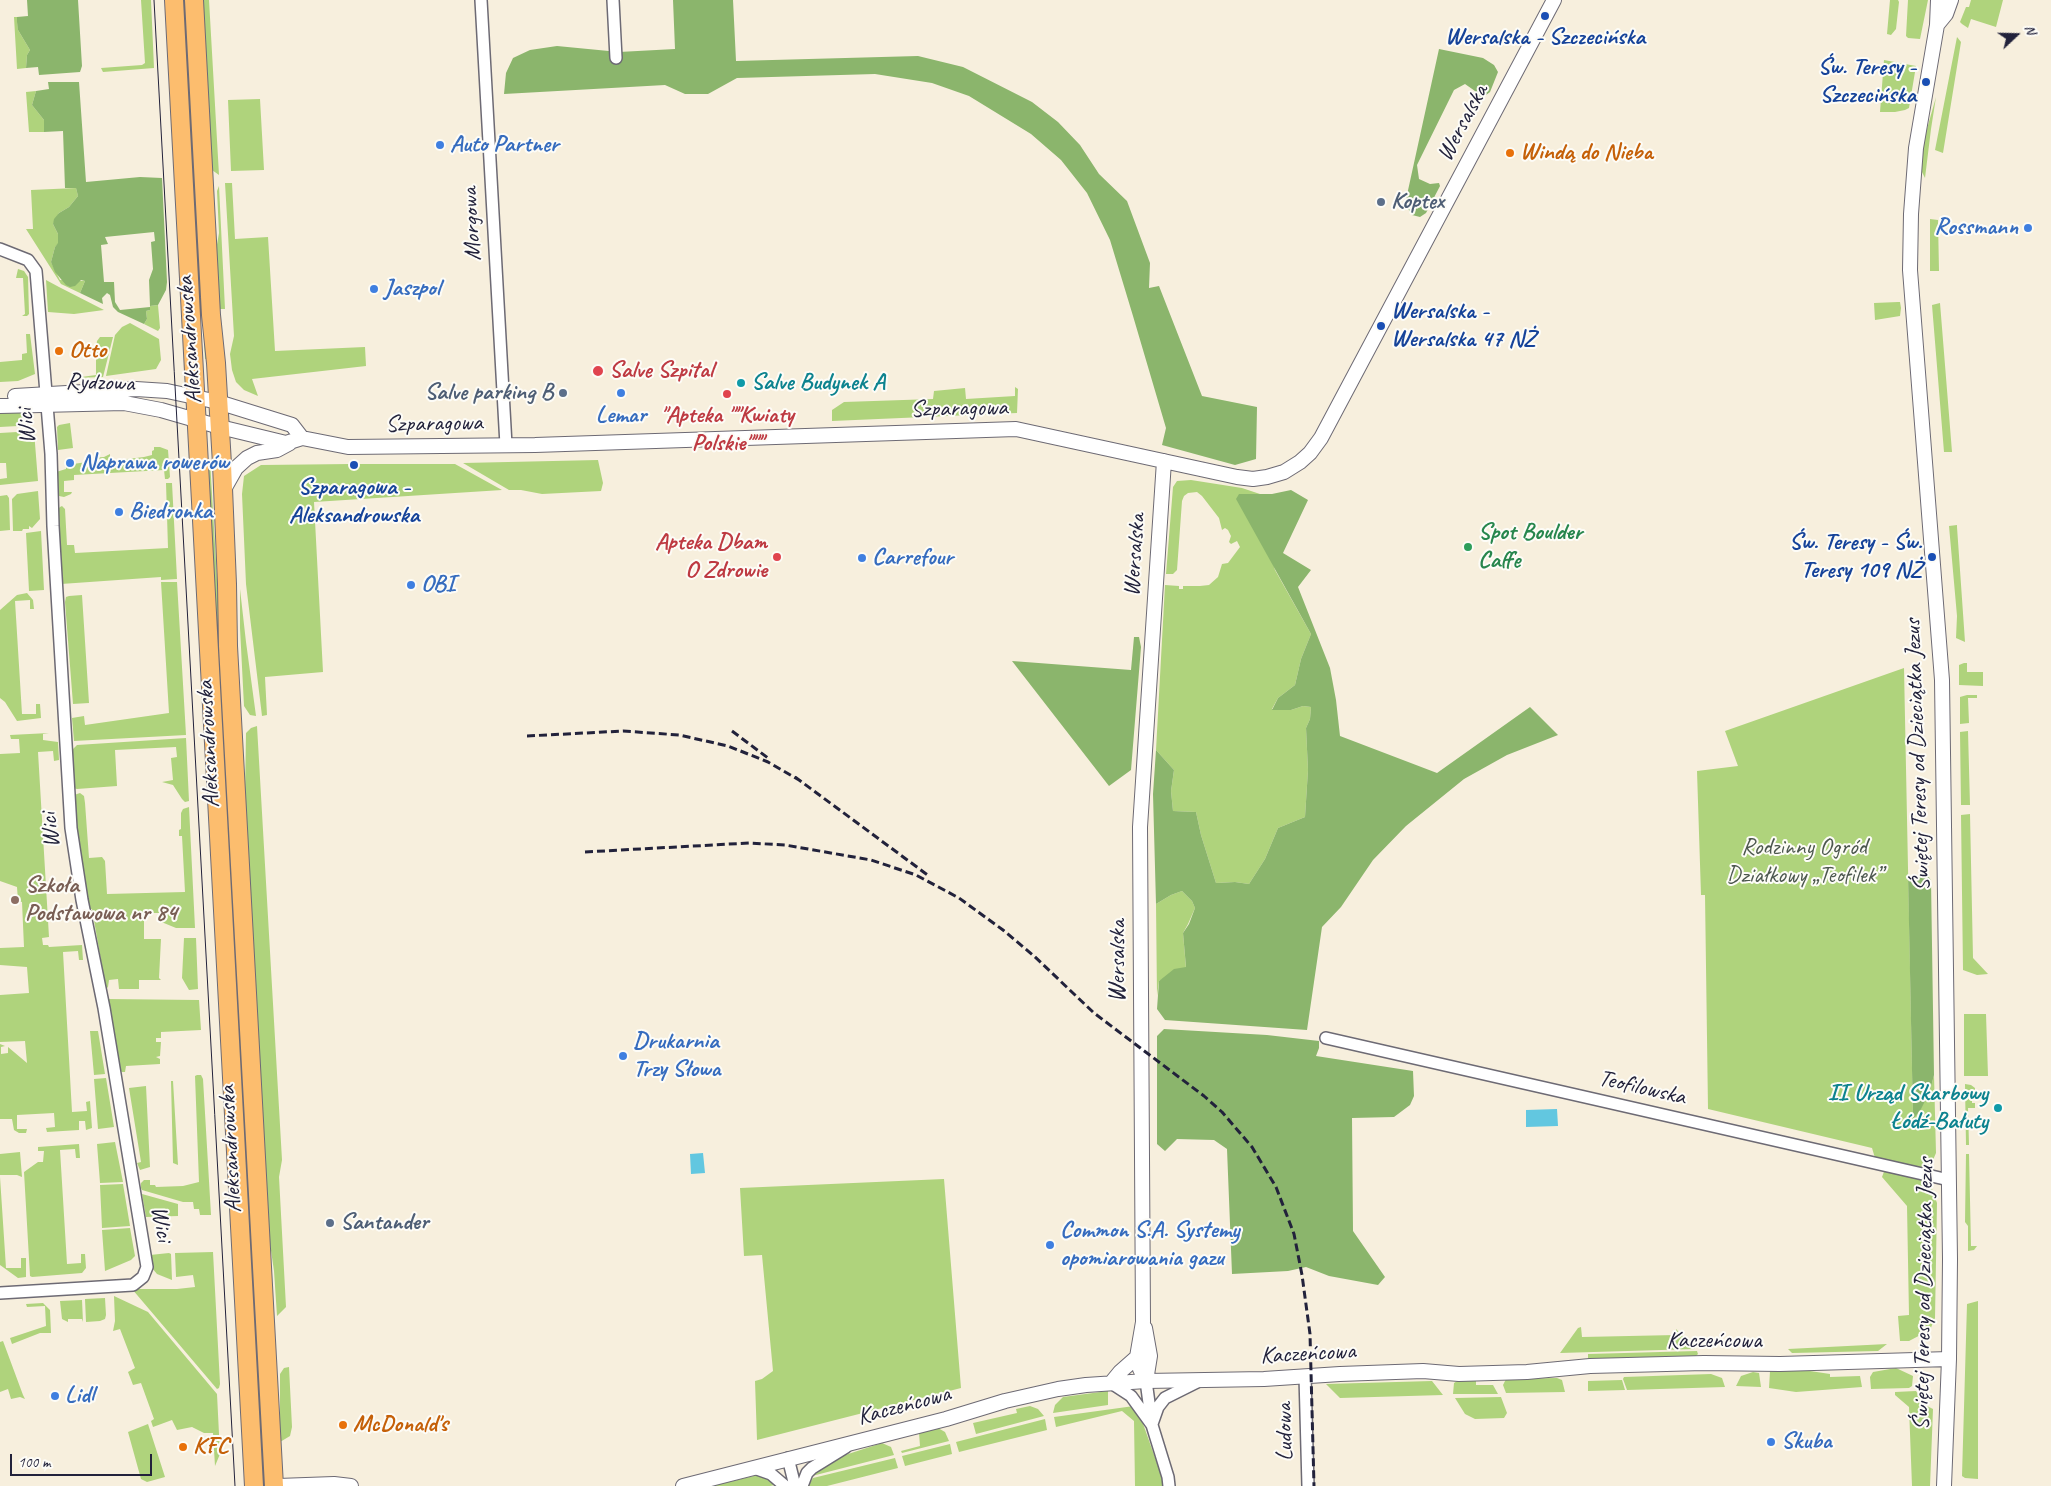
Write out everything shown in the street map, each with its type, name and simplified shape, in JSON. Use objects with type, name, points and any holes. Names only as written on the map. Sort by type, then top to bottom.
[{"type":"main road","name":"Aleksandrowska","points":[[174,0],[254,1486]]},
{"type":"main road","name":"Aleksandrowska","points":[[194,0],[211,315],[220,427],[228,646],[274,1486]]},
{"type":"street","name":"Morgowa","points":[[481,0],[506,445]]},
{"type":"street","points":[[614,0],[616,58]]},
{"type":"street","name":"Wersalska","points":[[1146,1381],[1137,1357],[1143,1322],[1140,820],[1164,461],[1237,477],[1260,479],[1292,468],[1314,448],[1322,438],[1554,0]]},
{"type":"street","name":"Świętej Teresy od Dzieciątka Jezus","points":[[1938,0],[1937,25],[1916,148],[1911,214],[1910,270],[1942,680],[1949,1180],[1949,1359],[1944,1486]]},
{"type":"street","name":"Świętej Teresy od Dzieciątka Jezus","points":[[1937,25],[1946,14],[1952,0]]},
{"type":"street","name":"Wici","points":[[0,249],[28,260],[36,271],[46,399],[71,828],[82,900],[104,1008],[146,1267],[143,1277],[132,1285],[0,1293]]},
{"type":"street","name":"Rydzowa","points":[[0,406],[46,399],[150,389],[195,396],[218,402]]},
{"type":"street","name":"Rydzowa","points":[[0,397],[124,403],[153,408],[220,427]]},
{"type":"street","name":"Szparagowa","points":[[218,402],[292,425],[296,441]]},
{"type":"street","name":"Szparagowa","points":[[220,427],[296,441],[348,447],[506,445],[1012,429],[1164,461]]},
{"type":"street","points":[[223,492],[236,468],[247,458],[257,453],[277,450],[296,441]]},
{"type":"street","name":"Teofilowska","points":[[1326,1038],[1949,1180]]},
{"type":"street","name":"Wersalska","points":[[1143,1322],[1150,1356],[1146,1381],[1152,1425],[1169,1486]]},
{"type":"street","points":[[1111,1383],[1137,1357]]},
{"type":"street","name":"Kaczeńcowa","points":[[683,1486],[788,1458],[852,1444],[1023,1396],[1058,1389],[1111,1383],[1146,1381],[1197,1382],[1423,1371],[1459,1374],[1527,1372],[1590,1366],[1704,1363],[1780,1364],[1949,1359]]},
{"type":"street","name":"Ludowa","points":[[1305,1376],[1308,1486]]},
{"type":"street","points":[[1152,1425],[1158,1406],[1165,1398],[1197,1382]]},
{"type":"street","name":"Wersalska","points":[[1111,1383],[1135,1400],[1142,1415],[1152,1425]]},
{"type":"street","points":[[802,1486],[807,1473],[812,1468],[852,1444]]},
{"type":"street","points":[[788,1458],[796,1486]]},
{"type":"street","points":[[752,1467],[771,1474],[785,1486]]},
{"type":"street","points":[[278,1486],[334,1484],[351,1486]]},
{"type":"green space","points":[[27,0],[78,0],[82,66],[80,72],[39,75],[38,67],[26,68],[27,55],[30,50],[18,30],[17,17],[28,16]]},
{"type":"green space","points":[[141,0],[151,0],[154,68],[103,72],[101,68],[142,65],[145,63]]},
{"type":"green space","points":[[181,0],[187,0],[208,359],[205,359],[199,250],[192,194]]},
{"type":"green space","points":[[203,0],[209,0],[219,175],[212,170]]},
{"type":"green space","points":[[673,0],[733,0],[736,61],[918,56],[963,67],[1032,102],[1058,122],[1080,145],[1099,174],[1127,201],[1150,263],[1149,288],[1159,286],[1202,396],[1257,407],[1256,459],[1235,465],[1162,445],[1166,428],[1133,316],[1110,240],[1087,193],[1061,160],[1031,134],[969,96],[932,83],[875,74],[737,78],[708,94],[685,94],[665,85],[504,94],[506,73],[513,58],[530,50],[557,46],[619,52],[675,49]]},
{"type":"green space","points":[[1890,0],[1898,0],[1899,2],[1896,29],[1891,35],[1887,34]]},
{"type":"green space","points":[[1908,0],[1928,0],[1920,39],[1908,38],[1906,36]]},
{"type":"green space","points":[[1971,0],[2003,0],[1996,27],[1971,19],[1968,28],[1960,22]]},
{"type":"green space","points":[[14,17],[17,17],[18,30],[30,50],[27,55],[26,68],[17,69]]},
{"type":"green space","points":[[1957,37],[1961,42],[1943,153],[1935,150]]},
{"type":"green space","points":[[1439,49],[1483,58],[1494,65],[1498,72],[1490,92],[1481,99],[1475,91],[1465,84],[1454,90],[1417,165],[1419,179],[1430,184],[1439,183],[1440,186],[1426,213],[1420,217],[1412,215],[1405,204]]},
{"type":"green space","points":[[1884,60],[1916,66],[1909,108],[1905,110],[1880,112]]},
{"type":"green space","points":[[48,82],[79,82],[86,182],[140,177],[162,178],[167,282],[166,290],[158,305],[150,306],[149,280],[153,269],[151,242],[155,241],[154,232],[105,237],[108,244],[101,245],[104,282],[114,282],[115,302],[120,310],[150,307],[150,310],[146,311],[147,319],[144,324],[118,312],[113,307],[110,295],[107,293],[102,298],[103,304],[80,293],[85,281],[81,280],[75,286],[70,287],[66,285],[55,272],[51,262],[58,243],[58,234],[53,224],[54,219],[59,213],[69,207],[78,196],[76,188],[65,188],[63,131],[44,132],[44,120],[32,105],[36,91],[49,89]]},
{"type":"green space","points":[[36,91],[32,105],[44,120],[44,132],[29,132],[26,92]]},
{"type":"green space","points":[[1936,97],[1925,178],[1921,170],[1923,143]]},
{"type":"green space","points":[[260,99],[264,170],[231,171],[228,100]]},
{"type":"green space","points":[[225,183],[232,183],[235,239],[268,237],[275,351],[365,347],[366,366],[252,379],[258,396],[244,390],[236,382],[230,354],[234,336]]},
{"type":"green space","points":[[219,186],[225,309],[218,309],[215,256],[219,233],[217,191]]},
{"type":"green space","points":[[76,188],[78,196],[69,207],[59,213],[53,224],[58,234],[58,244],[55,247],[51,262],[60,280],[85,281],[80,293],[61,284],[26,229],[33,229],[31,190]]},
{"type":"green space","points":[[1930,219],[1938,220],[1939,271],[1930,271]]},
{"type":"green space","points":[[18,269],[24,271],[28,277],[29,314],[27,316],[22,316],[25,314],[23,278],[16,278]]},
{"type":"green space","points":[[46,280],[104,310],[74,314],[48,312]]},
{"type":"green space","points":[[1900,302],[1900,316],[1875,320],[1874,303]]},
{"type":"green space","points":[[1940,303],[1952,452],[1944,452],[1932,305]]},
{"type":"green space","points":[[158,305],[160,328],[158,331],[144,324],[147,319],[146,311],[150,310],[150,306]]},
{"type":"green space","points":[[130,323],[159,339],[161,360],[156,369],[106,376],[115,335],[122,327]]},
{"type":"green space","points":[[26,334],[30,334],[35,374],[18,381],[0,382],[0,362],[22,360],[22,354],[27,353]]},
{"type":"green space","points":[[100,337],[113,337],[103,377],[74,378],[96,375],[96,350],[97,341]]},
{"type":"green space","points":[[1015,387],[1018,389],[1017,413],[832,421],[832,410],[844,402],[933,399],[934,391],[965,388],[966,399],[1015,396]]},
{"type":"green space","points":[[22,408],[23,422],[18,426],[0,427],[0,409]]},
{"type":"green space","points":[[70,423],[73,448],[58,450],[57,427]]},
{"type":"green space","points":[[34,431],[38,481],[0,485],[0,479],[7,478],[6,463],[0,463],[0,433]]},
{"type":"green space","points":[[154,447],[168,450],[170,477],[168,479],[165,479],[164,470],[74,475],[74,480],[64,481],[64,492],[72,492],[71,494],[64,497],[59,496],[56,492],[56,472],[66,469],[66,465],[87,462],[88,456],[90,458],[104,457],[110,454],[110,461],[144,457],[152,455]]},
{"type":"green space","points":[[206,460],[210,460],[264,1442],[262,1442],[256,1324],[251,1285]]},
{"type":"green space","points":[[598,460],[603,483],[601,491],[542,494],[509,490],[463,463]]},
{"type":"green space","points":[[351,464],[351,467],[358,467],[358,464],[455,464],[502,490],[314,502],[323,672],[265,677],[267,715],[262,716],[246,584],[242,494],[244,476],[261,465]]},
{"type":"green space","points":[[1191,480],[1242,488],[1263,495],[1253,495],[1275,570],[1311,634],[1301,659],[1295,685],[1278,698],[1272,709],[1291,710],[1303,706],[1311,707],[1310,719],[1306,728],[1308,770],[1305,817],[1278,828],[1265,859],[1249,884],[1235,882],[1216,883],[1196,812],[1173,811],[1171,791],[1174,770],[1156,750],[1165,585],[1179,586],[1179,589],[1183,589],[1183,586],[1209,585],[1218,577],[1222,564],[1228,563],[1240,547],[1237,541],[1231,544],[1229,542],[1231,536],[1228,530],[1225,528],[1222,530],[1219,518],[1202,496],[1197,492],[1188,493],[1182,501],[1177,570],[1173,574],[1166,574],[1173,487],[1177,481]]},
{"type":"green space","points":[[166,483],[172,483],[177,579],[161,580],[161,577],[61,584],[57,510],[60,507],[62,506],[65,509],[67,545],[74,545],[75,553],[168,548]]},
{"type":"green space","points":[[1291,490],[1308,500],[1283,553],[1311,570],[1298,587],[1330,668],[1340,736],[1437,773],[1530,707],[1558,735],[1507,755],[1464,779],[1406,826],[1373,860],[1341,907],[1322,927],[1307,1030],[1165,1020],[1157,1009],[1159,981],[1174,969],[1186,967],[1183,933],[1189,924],[1195,908],[1192,901],[1182,891],[1156,904],[1153,794],[1156,750],[1174,770],[1171,791],[1173,811],[1196,812],[1216,883],[1235,882],[1249,884],[1265,859],[1278,828],[1305,817],[1308,770],[1306,728],[1310,719],[1311,707],[1303,706],[1291,710],[1272,710],[1278,698],[1295,685],[1301,659],[1311,634],[1236,499],[1239,494],[1272,494]]},
{"type":"green space","points":[[38,491],[40,519],[32,528],[29,526],[29,529],[13,531],[12,499],[17,494]]},
{"type":"green space","points":[[7,495],[9,498],[10,530],[0,531],[0,496]]},
{"type":"green space","points":[[1957,525],[1965,642],[1956,638],[1957,616],[1949,526]]},
{"type":"green space","points":[[41,531],[44,590],[29,591],[26,533]]},
{"type":"green space","points":[[161,582],[177,582],[186,735],[74,741],[72,718],[84,716],[85,725],[169,713]]},
{"type":"green space","points":[[240,589],[256,716],[250,715],[244,706]]},
{"type":"green space","points":[[27,593],[33,600],[34,609],[30,609],[30,600],[15,601],[22,714],[36,714],[36,704],[40,704],[41,718],[17,721],[5,702],[0,698],[0,610],[17,595]]},
{"type":"green space","points":[[82,595],[89,703],[73,704],[65,602],[66,597]]},
{"type":"green space","points":[[1134,637],[1139,637],[1141,647],[1131,770],[1109,786],[1012,661],[1131,670]]},
{"type":"green space","points":[[1967,663],[1967,672],[1983,672],[1983,686],[1959,685],[1959,665]]},
{"type":"green space","name":"Rodzinny Ogród Działkowy „Teofilek”","points":[[1904,668],[1913,1118],[1930,1091],[1934,1075],[1936,1153],[1928,1168],[1914,1168],[1875,1158],[1872,1148],[1708,1109],[1705,895],[1701,895],[1697,771],[1738,766],[1725,731]]},
{"type":"green space","points":[[1977,695],[1977,698],[1968,698],[1969,723],[1960,724],[1960,697]]},
{"type":"green space","points":[[257,726],[282,1160],[279,1177],[286,1307],[277,1316],[274,1271],[269,1237],[245,795],[246,733],[251,728]]},
{"type":"green space","points":[[1968,731],[1970,805],[1961,805],[1960,732]]},
{"type":"green space","points":[[49,733],[43,734],[43,740],[58,742],[59,760],[54,761],[53,751],[38,752],[49,937],[42,938],[43,945],[48,945],[49,947],[82,945],[83,960],[79,960],[78,951],[63,952],[72,1112],[87,1111],[86,1102],[90,1101],[92,1128],[86,1130],[85,1121],[79,1121],[79,1130],[47,1132],[46,1128],[55,1127],[54,1113],[17,1115],[17,1129],[27,1129],[26,1133],[19,1133],[14,1130],[12,1119],[0,1119],[0,1044],[5,1046],[1,1047],[1,1054],[8,1053],[8,1047],[27,1063],[25,1041],[0,1042],[0,995],[29,993],[27,967],[0,965],[0,948],[24,947],[22,902],[18,901],[17,887],[0,881],[0,754],[20,753],[19,739],[11,739],[10,735]]},
{"type":"green space","points":[[186,738],[189,801],[185,802],[182,799],[173,785],[162,782],[173,780],[171,758],[177,757],[176,747],[115,750],[117,786],[73,788],[72,750],[77,745]]},
{"type":"green space","points":[[80,793],[84,796],[85,803],[89,858],[102,857],[105,861],[107,894],[185,892],[182,836],[179,836],[179,830],[181,829],[181,813],[183,809],[189,807],[195,928],[176,928],[159,921],[159,913],[144,913],[144,939],[161,939],[159,978],[161,980],[139,980],[139,989],[119,989],[118,979],[109,980],[106,989],[92,909],[89,909],[77,828],[74,795]]},
{"type":"green space","points":[[1970,814],[1973,958],[1988,974],[1977,975],[1963,970],[1961,815]]},
{"type":"green space","points":[[1908,875],[1928,876],[1931,880],[1934,1075],[1930,1091],[1921,1109],[1913,1119]]},
{"type":"green space","points":[[1182,891],[1192,901],[1195,908],[1183,933],[1186,968],[1159,981],[1157,996],[1156,904]]},
{"type":"green space","points":[[184,938],[196,938],[198,989],[189,990],[182,978]]},
{"type":"green space","points":[[107,999],[199,1000],[201,1030],[161,1032],[161,1038],[156,1038],[156,1042],[161,1042],[160,1056],[156,1057],[160,1059],[160,1064],[126,1066],[125,1072],[122,1072],[120,1071]]},
{"type":"green space","points":[[1964,1014],[1986,1014],[1988,1076],[1964,1076]]},
{"type":"green space","points":[[1164,1029],[1267,1035],[1319,1041],[1316,1056],[1413,1071],[1414,1096],[1410,1105],[1394,1117],[1352,1118],[1353,1231],[1385,1277],[1378,1285],[1329,1276],[1306,1267],[1288,1271],[1232,1274],[1227,1149],[1214,1140],[1177,1139],[1165,1151],[1157,1144],[1157,1036]]},
{"type":"green space","points":[[90,1031],[98,1031],[105,1074],[94,1075]]},
{"type":"green space","points":[[201,1075],[203,1079],[211,1215],[200,1215],[199,1209],[194,1209],[193,1202],[183,1202],[142,1190],[141,1188],[141,1183],[144,1180],[150,1180],[150,1185],[155,1185],[156,1187],[183,1186],[199,1182],[195,1076]]},
{"type":"green space","points":[[106,1078],[114,1127],[98,1129],[94,1079]]},
{"type":"green space","points":[[171,1081],[173,1081],[178,1165],[173,1163]]},
{"type":"green space","points":[[1965,1084],[1975,1088],[1975,1093],[1972,1093],[1972,1103],[1975,1103],[1975,1108],[1968,1108],[1969,1145],[1966,1145]]},
{"type":"green space","points":[[146,1086],[150,1167],[140,1170],[137,1163],[141,1162],[129,1088]]},
{"type":"green space","points":[[115,1142],[123,1182],[100,1183],[97,1144]]},
{"type":"green space","points":[[79,1144],[80,1158],[76,1158],[75,1149],[60,1150],[67,1264],[81,1263],[81,1254],[85,1254],[86,1268],[82,1273],[32,1277],[30,1276],[24,1172],[38,1162],[43,1162],[44,1151],[38,1151],[38,1147]]},
{"type":"green space","points":[[20,1152],[22,1177],[17,1175],[0,1175],[0,1154]]},
{"type":"green space","points":[[1966,1154],[1969,1154],[1971,1246],[1977,1246],[1974,1250],[1968,1251],[1968,1226],[1965,1222]]},
{"type":"green space","points":[[1885,1169],[1930,1183],[1937,1203],[1935,1318],[1930,1330],[1909,1341],[1900,1341],[1898,1316],[1909,1315],[1907,1206],[1882,1177]]},
{"type":"green space","points":[[0,1177],[6,1268],[21,1268],[21,1258],[26,1258],[26,1277],[18,1278],[0,1265]]},
{"type":"green space","points":[[944,1179],[961,1388],[757,1440],[755,1381],[762,1379],[773,1371],[762,1255],[744,1256],[740,1188]]},
{"type":"green space","points":[[123,1184],[130,1226],[102,1228],[100,1185]]},
{"type":"green space","points":[[142,1194],[178,1204],[178,1216],[146,1217]]},
{"type":"green space","points":[[130,1228],[135,1256],[131,1260],[105,1271],[102,1230]]},
{"type":"green space","points":[[213,1252],[220,1384],[217,1389],[132,1289],[195,1287],[193,1275],[176,1277],[175,1253]]},
{"type":"green space","points":[[171,1254],[172,1280],[157,1274],[152,1268],[150,1255]]},
{"type":"green space","points":[[114,1296],[148,1312],[217,1394],[220,1454],[215,1466],[213,1433],[204,1433],[192,1427],[177,1430],[172,1420],[153,1427],[151,1421],[154,1419],[141,1383],[133,1385],[128,1372],[135,1368],[120,1329],[113,1331],[115,1321]]},
{"type":"green space","points":[[105,1298],[105,1319],[86,1322],[85,1299]]},
{"type":"green space","points":[[82,1300],[83,1322],[82,1319],[68,1319],[68,1322],[62,1319],[60,1301]]},
{"type":"green space","points":[[1978,1301],[1978,1479],[1962,1476],[1967,1304]]},
{"type":"green space","points":[[43,1303],[50,1310],[51,1333],[40,1333],[12,1344],[10,1338],[46,1326],[45,1306],[27,1307],[26,1304]]},
{"type":"green space","points":[[1581,1327],[1582,1337],[1676,1335],[1676,1329],[1695,1349],[1560,1353],[1578,1328]]},
{"type":"green space","points":[[3,1341],[25,1399],[20,1397],[11,1399],[8,1389],[0,1392],[0,1342]]},
{"type":"green space","points":[[1887,1344],[1878,1351],[1792,1353],[1788,1349]]},
{"type":"green space","points":[[1697,1351],[1698,1354],[1696,1356],[1588,1360],[1588,1354]]},
{"type":"green space","points":[[289,1367],[292,1427],[290,1436],[280,1442],[280,1374],[284,1368]]},
{"type":"green space","points":[[1896,1368],[1913,1376],[1912,1386],[1909,1388],[1871,1389],[1870,1377],[1873,1372]]},
{"type":"green space","points":[[1770,1371],[1810,1371],[1830,1374],[1830,1377],[1860,1376],[1862,1387],[1796,1392],[1769,1388]]},
{"type":"green space","points":[[1753,1372],[1759,1373],[1761,1387],[1736,1386],[1741,1376]]},
{"type":"green space","points":[[1711,1374],[1722,1378],[1725,1387],[1627,1390],[1623,1379],[1624,1377]]},
{"type":"green space","points":[[1557,1378],[1562,1380],[1565,1392],[1506,1393],[1503,1385],[1506,1379]]},
{"type":"green space","points":[[1459,1380],[1476,1380],[1476,1385],[1493,1385],[1498,1394],[1453,1394],[1454,1383]]},
{"type":"green space","points":[[1622,1380],[1625,1390],[1588,1391],[1588,1381]]},
{"type":"green space","points":[[1432,1381],[1443,1395],[1340,1398],[1326,1384]]},
{"type":"green space","points":[[1108,1391],[1108,1405],[1053,1413],[1055,1405],[1063,1397]]},
{"type":"green space","points":[[1916,1391],[1925,1405],[1933,1409],[1930,1486],[1912,1486],[1909,1407],[1895,1395],[1895,1392]]},
{"type":"green space","points":[[1501,1397],[1507,1413],[1504,1418],[1475,1419],[1465,1414],[1455,1398]]},
{"type":"green space","points":[[1030,1406],[1038,1409],[1044,1416],[976,1434],[973,1423],[1017,1413],[1016,1409]]},
{"type":"green space","points":[[1134,1406],[1141,1418],[1165,1486],[1135,1486],[1134,1421],[1122,1411],[1056,1427],[1054,1417]]},
{"type":"green space","points":[[1045,1419],[1047,1430],[959,1452],[956,1442]]},
{"type":"green space","points":[[148,1424],[165,1477],[147,1482],[141,1479],[128,1432]]},
{"type":"green space","points":[[938,1428],[945,1432],[949,1441],[902,1453],[901,1451],[920,1446],[919,1433]]},
{"type":"green space","points":[[882,1443],[891,1447],[894,1455],[808,1477],[839,1457]]},
{"type":"green space","points":[[950,1444],[952,1454],[905,1466],[902,1456]]},
{"type":"green space","points":[[895,1458],[898,1468],[827,1486],[808,1486],[813,1478]]},
{"type":"green space","points":[[758,1475],[780,1484],[770,1486],[712,1486]]},
{"type":"water","points":[[1557,1109],[1558,1126],[1526,1127],[1526,1110]]},
{"type":"water","points":[[703,1153],[705,1173],[691,1174],[690,1154]]},
{"type":"tram line","points":[[154,0],[235,1486]]},
{"type":"railway","points":[[527,736],[623,731],[679,735],[728,746],[768,762],[799,780]]},
{"type":"railway","points":[[732,731],[768,758]]},
{"type":"railway","points":[[795,777],[929,876]]},
{"type":"railway","points":[[585,852],[749,843],[785,845],[871,860],[916,875],[959,898],[1003,930],[1034,956],[1094,1013],[1204,1096],[1222,1112],[1252,1147],[1276,1187],[1294,1234],[1310,1334],[1314,1486]]},
{"type":"place","name":"Wersalska - Szczecińska","points":[[1545,16]]},
{"type":"place","name":"Św. Teresy - Szczecińska","points":[[1926,82]]},
{"type":"place","name":"Auto Partner","points":[[440,145]]},
{"type":"place","name":"Windą do Nieba","points":[[1510,153]]},
{"type":"place","name":"Koptex","points":[[1381,202]]},
{"type":"place","name":"Rossmann","points":[[2028,228]]},
{"type":"place","name":"Jaszpol","points":[[374,289]]},
{"type":"place","name":"Wersalska - Wersalska 47 NŻ","points":[[1381,326]]},
{"type":"place","name":"Otto","points":[[59,351]]},
{"type":"place","name":"Salve Szpital","points":[[598,371]]},
{"type":"place","name":"Salve Budynek A","points":[[741,383]]},
{"type":"place","name":"Salve parking B","points":[[563,393]]},
{"type":"place","name":"Lemar","points":[[621,393]]},
{"type":"place","name":"\"Apteka \"\"Kwiaty Polskie\"\"\"","points":[[727,394]]},
{"type":"place","name":"Naprawa rowerów","points":[[70,463]]},
{"type":"place","name":"Szparagowa - Aleksandrowska","points":[[354,465]]},
{"type":"place","name":"Biedronka","points":[[119,512]]},
{"type":"place","name":"Spot Boulder Caffe","points":[[1468,547]]},
{"type":"place","name":"Apteka Dbam O Zdrowie","points":[[777,557]]},
{"type":"place","name":"Św. Teresy - Św. Teresy 109 NŻ","points":[[1932,557]]},
{"type":"place","name":"Carrefour","points":[[862,558]]},
{"type":"place","name":"OBI","points":[[411,585]]},
{"type":"place","name":"Szkoła Podstawowa nr 84","points":[[15,900]]},
{"type":"place","name":"Drukarnia Trzy Słowa","points":[[623,1056]]},
{"type":"place","name":"II Urząd Skarbowy Łódź-Bałuty","points":[[1998,1108]]},
{"type":"place","name":"Santander","points":[[330,1223]]},
{"type":"place","name":"Common S.A. Systemy opomiarowania gazu","points":[[1050,1245]]},
{"type":"place","name":"Lidl","points":[[55,1396]]},
{"type":"place","name":"McDonald's","points":[[343,1425]]},
{"type":"place","name":"Skuba","points":[[1771,1442]]},
{"type":"place","name":"KFC","points":[[183,1447]]}]
